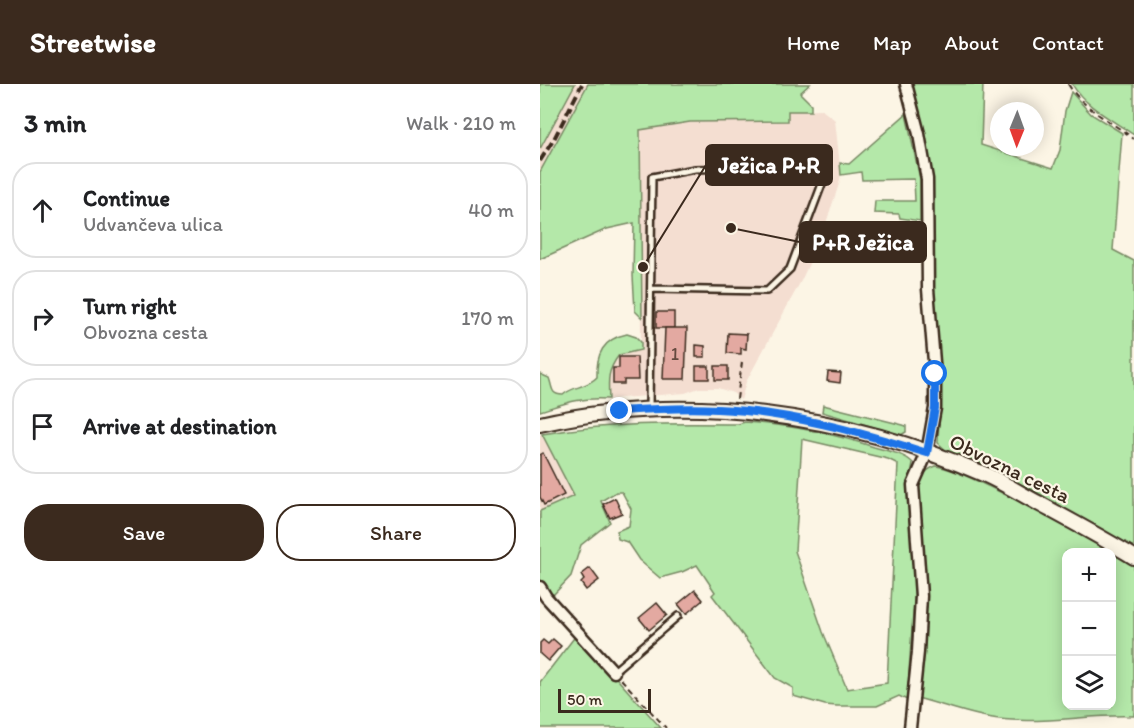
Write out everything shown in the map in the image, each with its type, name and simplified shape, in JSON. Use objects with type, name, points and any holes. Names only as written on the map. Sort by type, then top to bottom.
[{"type":"street","points":[[906,84],[919,134],[927,179],[928,289],[935,374],[935,408],[927,453],[913,485],[921,596],[910,728]]},
{"type":"street","name":"Obvozna cesta","points":[[540,424],[586,416],[649,410],[735,410],[853,430],[927,453],[987,476],[1134,557]]},
{"type":"street","points":[[540,587],[546,597],[614,671]]},
{"type":"lane","points":[[649,410],[652,177],[695,169],[818,166],[825,176],[790,268],[767,291],[652,289]]},
{"type":"lane","points":[[614,671],[678,616]]},
{"type":"path","points":[[1068,84],[1095,113],[1134,139]]},
{"type":"path","points":[[735,410],[742,363]]},
{"type":"path","points":[[614,671],[666,728]]},
{"type":"shaded area","points":[[575,84],[588,84],[562,136],[540,172],[540,149]]},
{"type":"shaded area","points":[[822,110],[835,120],[841,175],[839,184],[821,238],[801,281],[746,382],[741,400],[733,393],[718,388],[699,388],[685,393],[609,399],[609,368],[614,360],[618,355],[641,349],[640,130],[690,122],[787,121],[788,111]]},
{"type":"shaded area","points":[[542,434],[574,496],[540,511],[540,435]]},
{"type":"green space","points":[[540,84],[575,84],[540,149]]},
{"type":"green space","points":[[588,84],[810,84],[800,93],[811,104],[811,111],[788,111],[788,121],[690,122],[640,130],[642,318],[635,311],[634,223],[607,229],[540,259],[540,172]]},
{"type":"green space","points":[[911,84],[983,84],[981,145],[990,148],[990,156],[1015,156],[1053,168],[1060,150],[1065,111],[1071,92],[1091,114],[1122,133],[1113,250],[1134,261],[1134,549],[1031,489],[950,454],[938,443],[939,415],[932,263]]},
{"type":"green space","points":[[1072,84],[1134,84],[1134,135],[1084,100]]},
{"type":"green space","points":[[906,114],[920,179],[920,221],[900,218],[899,214],[874,213],[875,201],[915,201],[914,179],[862,180],[861,172],[841,175],[840,163],[849,164]]},
{"type":"green space","points":[[627,334],[636,337],[641,342],[641,350],[619,355],[615,361],[609,376],[609,399],[581,400],[540,411],[540,374],[549,378],[556,394],[563,395],[593,381],[597,377],[598,361],[603,349],[612,340]]},
{"type":"green space","points":[[823,405],[903,425],[906,426],[906,432],[901,435],[822,412]]},
{"type":"green space","points":[[761,423],[826,434],[895,453],[913,463],[909,486],[915,585],[907,700],[899,696],[877,706],[837,706],[793,696],[793,688],[775,678],[712,595],[715,592],[697,565],[660,578],[639,560],[627,542],[618,539],[617,531],[629,526],[631,509],[622,492],[616,492],[601,501],[610,522],[581,545],[571,576],[552,596],[540,581],[540,511],[574,496],[542,434],[615,426]],"holes":[[[802,439],[888,459],[898,464],[887,683],[847,689],[823,632],[795,551]]]},
{"type":"green space","points":[[943,467],[992,488],[1104,548],[1062,548],[1062,710],[1116,710],[1116,555],[1134,566],[1134,716],[1027,721],[1000,719],[976,715],[917,698],[918,496],[924,474],[931,468]]},
{"type":"green space","points":[[577,634],[661,728],[540,728],[540,682]]},
{"type":"building","points":[[656,312],[674,312],[674,328],[656,328]]},
{"type":"building","points":[[665,328],[687,328],[685,379],[663,379]]},
{"type":"building","points":[[728,333],[747,334],[746,349],[741,348],[741,354],[727,353]]},
{"type":"building","points":[[696,345],[705,346],[705,357],[696,357]]},
{"type":"building","points":[[619,357],[637,357],[638,380],[624,380],[624,384],[613,384],[613,368],[619,368]]},
{"type":"building","points":[[696,366],[709,366],[709,379],[696,379]]},
{"type":"building","points":[[715,366],[728,366],[728,380],[715,380]]},
{"type":"building","points":[[828,372],[841,373],[840,383],[827,381]]},
{"type":"building","points":[[543,453],[564,495],[544,505],[540,497],[540,455]]},
{"type":"building","points":[[615,498],[622,513],[610,518],[603,504]]},
{"type":"building","points":[[590,568],[599,580],[586,590],[581,583],[584,580],[581,575]]},
{"type":"building","points":[[695,590],[703,600],[686,614],[678,604]]},
{"type":"building","points":[[657,603],[667,615],[649,630],[639,618]]},
{"type":"building","points":[[553,639],[561,646],[548,661],[540,654],[540,643],[543,640],[548,644]]},
{"type":"railway","points":[[540,161],[582,84]]},
{"type":"place","name":"P+R Ježica","points":[[731,228]]},
{"type":"place","name":"Ježica P+R","points":[[643,267]]},
{"type":"route","points":[[620,411],[680,408],[735,410],[853,430],[927,453],[935,408],[935,374]]}]
